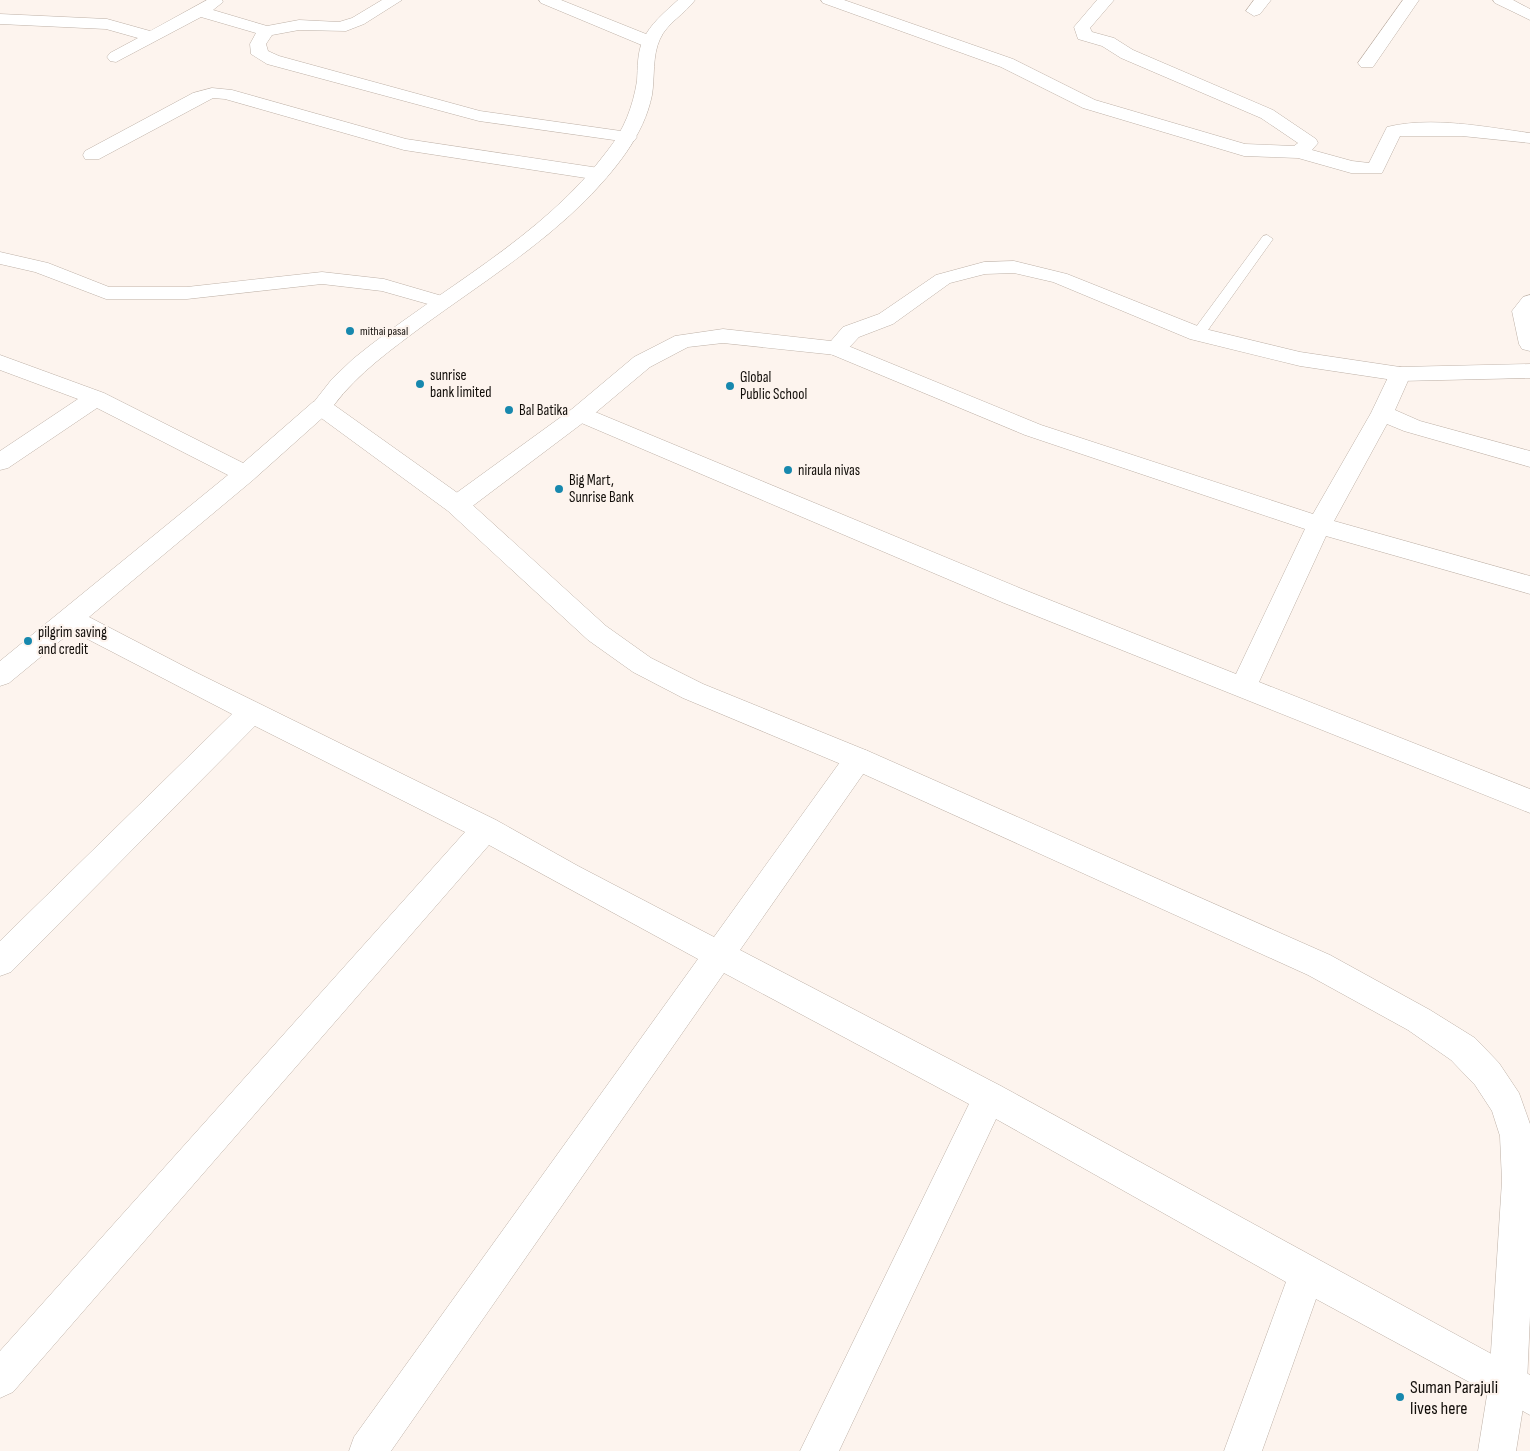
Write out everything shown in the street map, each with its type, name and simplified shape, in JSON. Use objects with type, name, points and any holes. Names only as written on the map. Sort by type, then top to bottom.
[{"type":"street","points":[[116,57],[218,0]]},
{"type":"street","points":[[199,11],[266,31],[300,25],[340,27],[358,21],[394,0]]},
{"type":"street","points":[[547,0],[650,42]]},
{"type":"street","points":[[0,676],[245,474],[321,407],[351,370],[554,217],[599,174],[628,137],[642,104],[650,42],[660,28],[687,0]]},
{"type":"street","points":[[829,0],[1007,63],[1089,104],[1244,150],[1298,152],[1351,167],[1375,169],[1393,131],[1423,128],[1488,132],[1530,138]]},
{"type":"street","points":[[1106,0],[1082,27],[1084,35],[1108,42],[1127,54],[1267,114],[1309,143],[1298,152]]},
{"type":"street","points":[[1367,63],[1411,0]]},
{"type":"street","points":[[1501,0],[1530,15]]},
{"type":"street","points":[[4,22],[107,24],[152,37]]},
{"type":"street","points":[[266,31],[258,44],[260,54],[274,60],[479,116],[628,137]]},
{"type":"street","points":[[92,155],[199,98],[212,93],[226,94],[404,144],[599,174]]},
{"type":"street","points":[[0,258],[41,267],[106,292],[141,294],[186,293],[322,278],[384,285],[442,302]]},
{"type":"street","points":[[836,348],[851,332],[886,319],[943,279],[984,268],[1014,267],[1060,278],[1198,334],[1300,359],[1400,374],[1530,371]]},
{"type":"street","points":[[1530,301],[1524,311],[1530,344]]},
{"type":"street","points":[[457,505],[580,414],[642,362],[683,341],[723,336],[836,348],[1033,430],[1319,525],[1530,586]]},
{"type":"street","points":[[0,362],[96,398],[245,474]]},
{"type":"street","points":[[1244,686],[1319,525],[1382,413],[1400,374]]},
{"type":"street","points":[[0,462],[96,398]]},
{"type":"street","points":[[321,407],[457,505],[597,633],[642,665],[693,691],[858,759],[1318,965],[1419,1020],[1463,1049],[1487,1074],[1508,1104],[1517,1136],[1519,1390],[1498,1451]]},
{"type":"street","points":[[1382,413],[1412,426],[1530,459]]},
{"type":"street","points":[[580,414],[658,449],[1012,596],[1244,686],[1530,801]]},
{"type":"street","points":[[70,618],[252,712],[486,829],[567,875],[719,953],[990,1097],[1519,1390]]},
{"type":"street","points":[[0,962],[252,712]]},
{"type":"street","points":[[368,1451],[858,759]]},
{"type":"street","points":[[0,1379],[486,829]]},
{"type":"street","points":[[819,1451],[990,1097]]},
{"type":"street","points":[[1243,1451],[1307,1274]]},
{"type":"lane","points":[[1198,334],[1267,239]]},
{"type":"place","name":"mithai pasal","points":[[350,331]]},
{"type":"place","name":"sunrise bank limited","points":[[420,384]]},
{"type":"place","name":"Global Public School","points":[[730,386]]},
{"type":"place","name":"Bal Batika","points":[[509,410]]},
{"type":"place","name":"niraula nivas","points":[[788,470]]},
{"type":"place","name":"Big Mart, Sunrise Bank","points":[[559,489]]},
{"type":"place","name":"pilgrim saving and credit","points":[[28,641]]},
{"type":"place","name":"Suman Parajuli lives here","points":[[1400,1397]]}]
